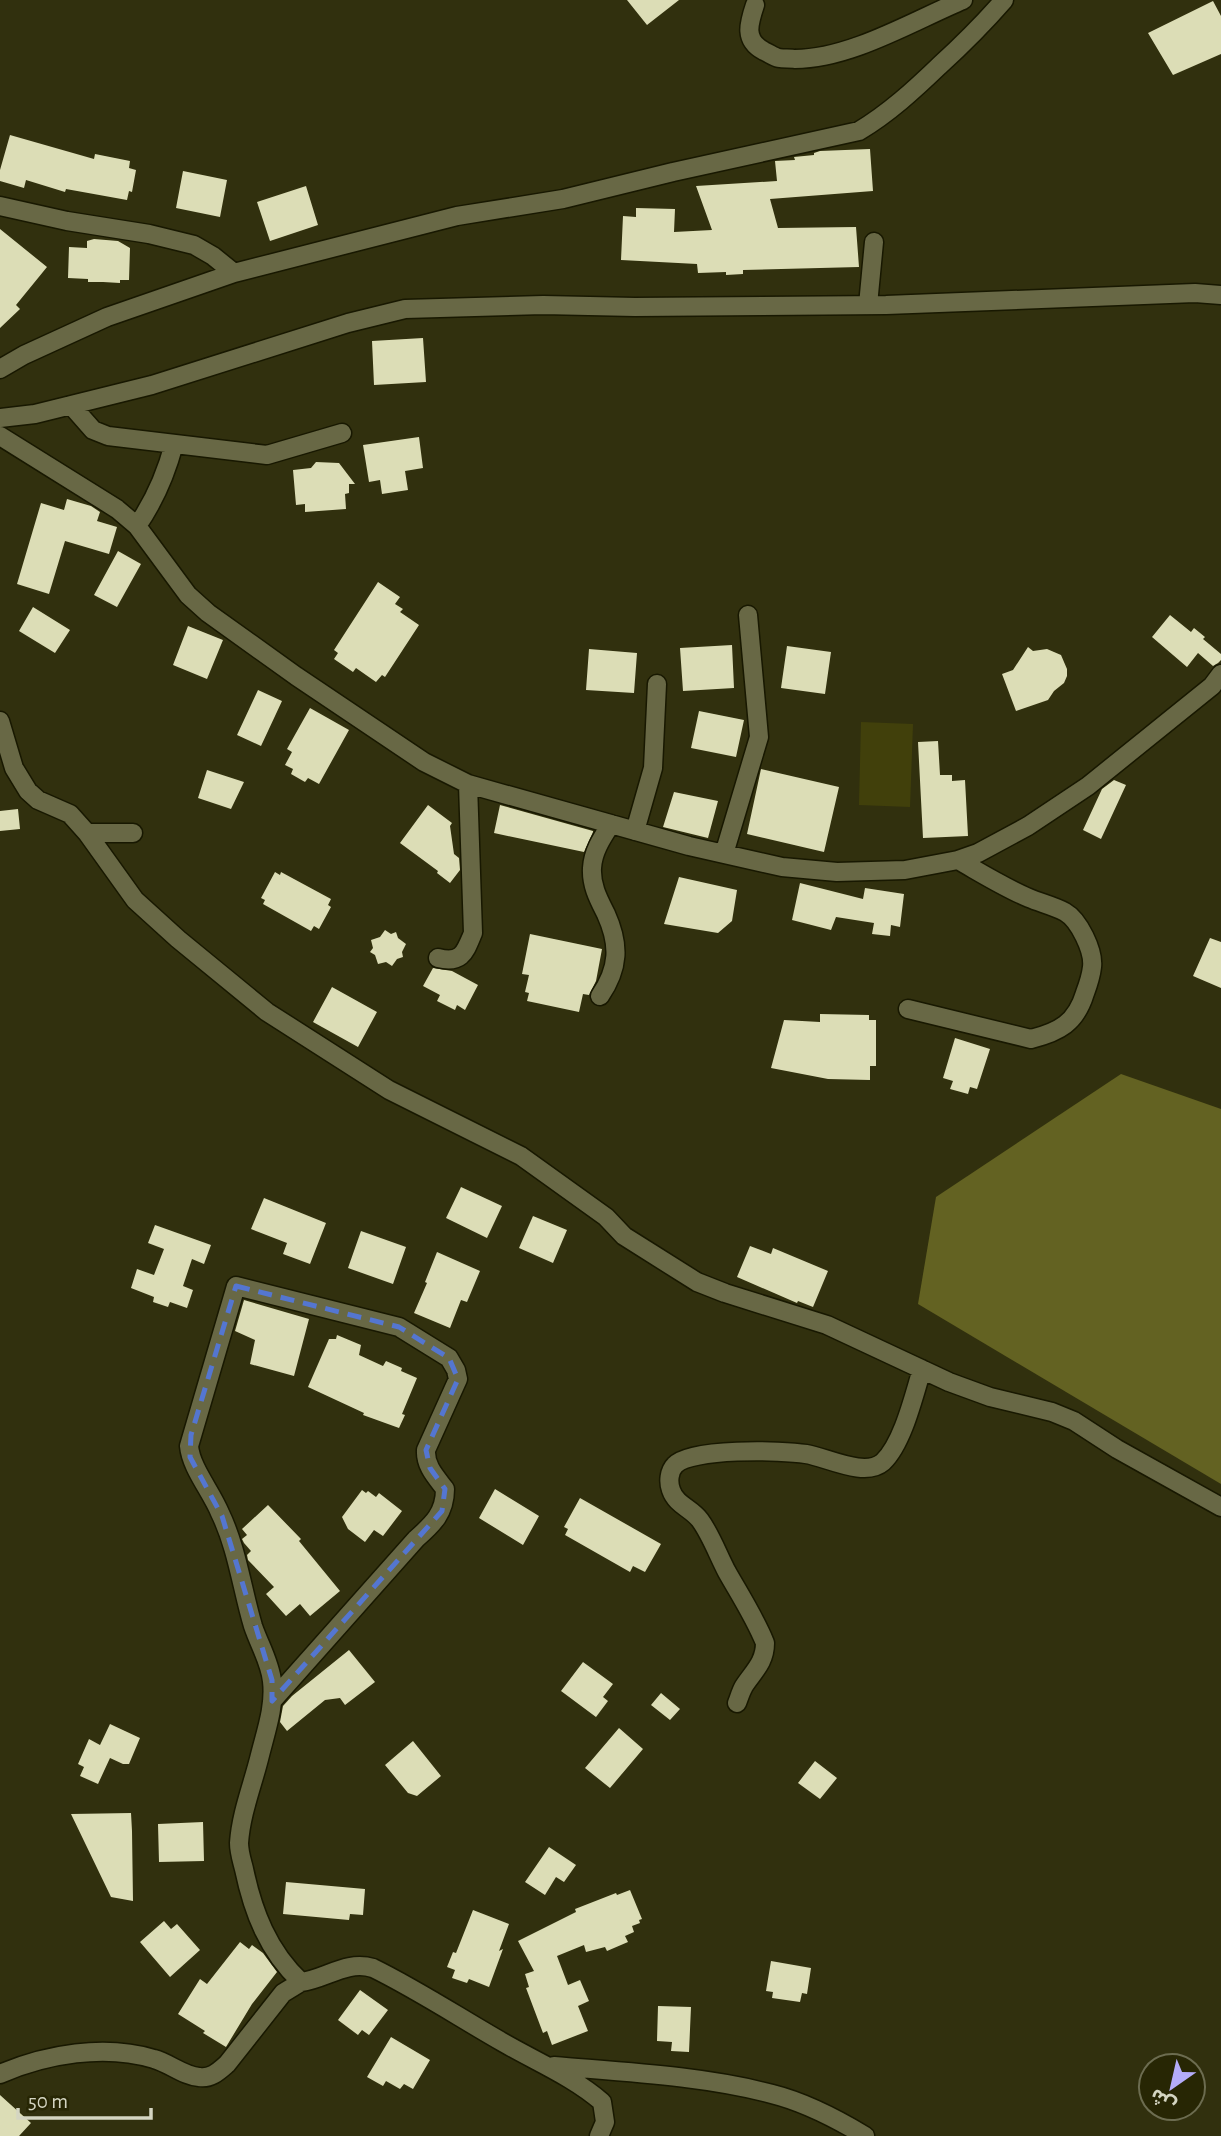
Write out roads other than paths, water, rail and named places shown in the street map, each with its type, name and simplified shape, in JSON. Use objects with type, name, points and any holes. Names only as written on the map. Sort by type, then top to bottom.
[{"type":"street","points":[[755,5],[748,24],[748,33],[760,48],[779,58],[810,59],[897,31],[963,0]]},
{"type":"street","points":[[0,369],[24,355],[107,317],[234,273],[457,216],[563,199],[859,131],[882,118],[903,100],[981,26],[1004,0]]},
{"type":"street","points":[[0,206],[194,245],[234,273]]},
{"type":"street","points":[[868,305],[874,242]]},
{"type":"street","points":[[0,418],[35,414],[152,385],[348,323],[405,309],[543,305],[868,305],[1195,293],[1221,295]]},
{"type":"street","points":[[71,405],[93,430],[108,436],[267,455],[342,433]]},
{"type":"street","points":[[0,436],[117,509],[137,526],[188,595],[208,613],[424,762],[468,784],[635,831],[782,867],[837,872],[905,870],[958,860],[978,853],[1028,826],[1088,786],[1212,686],[1221,674]]},
{"type":"street","points":[[137,526],[151,506],[165,476],[174,444]]},
{"type":"street","points":[[724,854],[760,737],[748,615]]},
{"type":"street","points":[[635,831],[653,768],[657,684]]},
{"type":"street","points":[[0,723],[14,768],[28,791],[38,800],[70,814],[87,833],[135,900],[267,1012],[389,1090],[521,1156],[606,1217],[624,1236],[697,1282],[827,1325],[949,1382],[990,1397],[1052,1412],[1074,1421],[1117,1449],[1221,1507]]},
{"type":"street","points":[[438,958],[449,961],[459,958],[473,933],[468,784]]},
{"type":"street","points":[[600,996],[609,982],[616,960],[615,936],[595,893],[592,869],[598,845],[611,824]]},
{"type":"street","points":[[87,833],[133,833]]},
{"type":"street","points":[[908,1009],[1031,1039],[1051,1034],[1068,1024],[1086,993],[1093,965],[1088,943],[1079,924],[1066,912],[1029,899],[958,860]]},
{"type":"street","points":[[272,1701],[442,1511],[445,1489],[430,1468],[426,1450],[458,1379],[449,1358],[399,1327],[236,1286],[191,1435],[190,1457],[222,1516],[253,1625],[272,1680],[272,1701],[245,1809],[239,1846],[247,1886],[266,1938],[301,1982]]},
{"type":"street","points":[[737,1703],[765,1653],[765,1643],[700,1520],[678,1503],[671,1491],[671,1470],[677,1462],[688,1457],[732,1451],[806,1454],[865,1468],[878,1465],[893,1448],[906,1421],[922,1369]]},
{"type":"street","points":[[0,2074],[36,2062],[87,2052],[153,2058],[198,2077],[208,2076],[217,2073],[227,2064],[282,1993],[301,1982],[341,1968],[363,1965],[439,2003],[573,2081],[601,2102],[604,2122],[599,2136]]},
{"type":"street","points":[[546,2066],[704,2081],[773,2094],[811,2109],[865,2136]]}]
